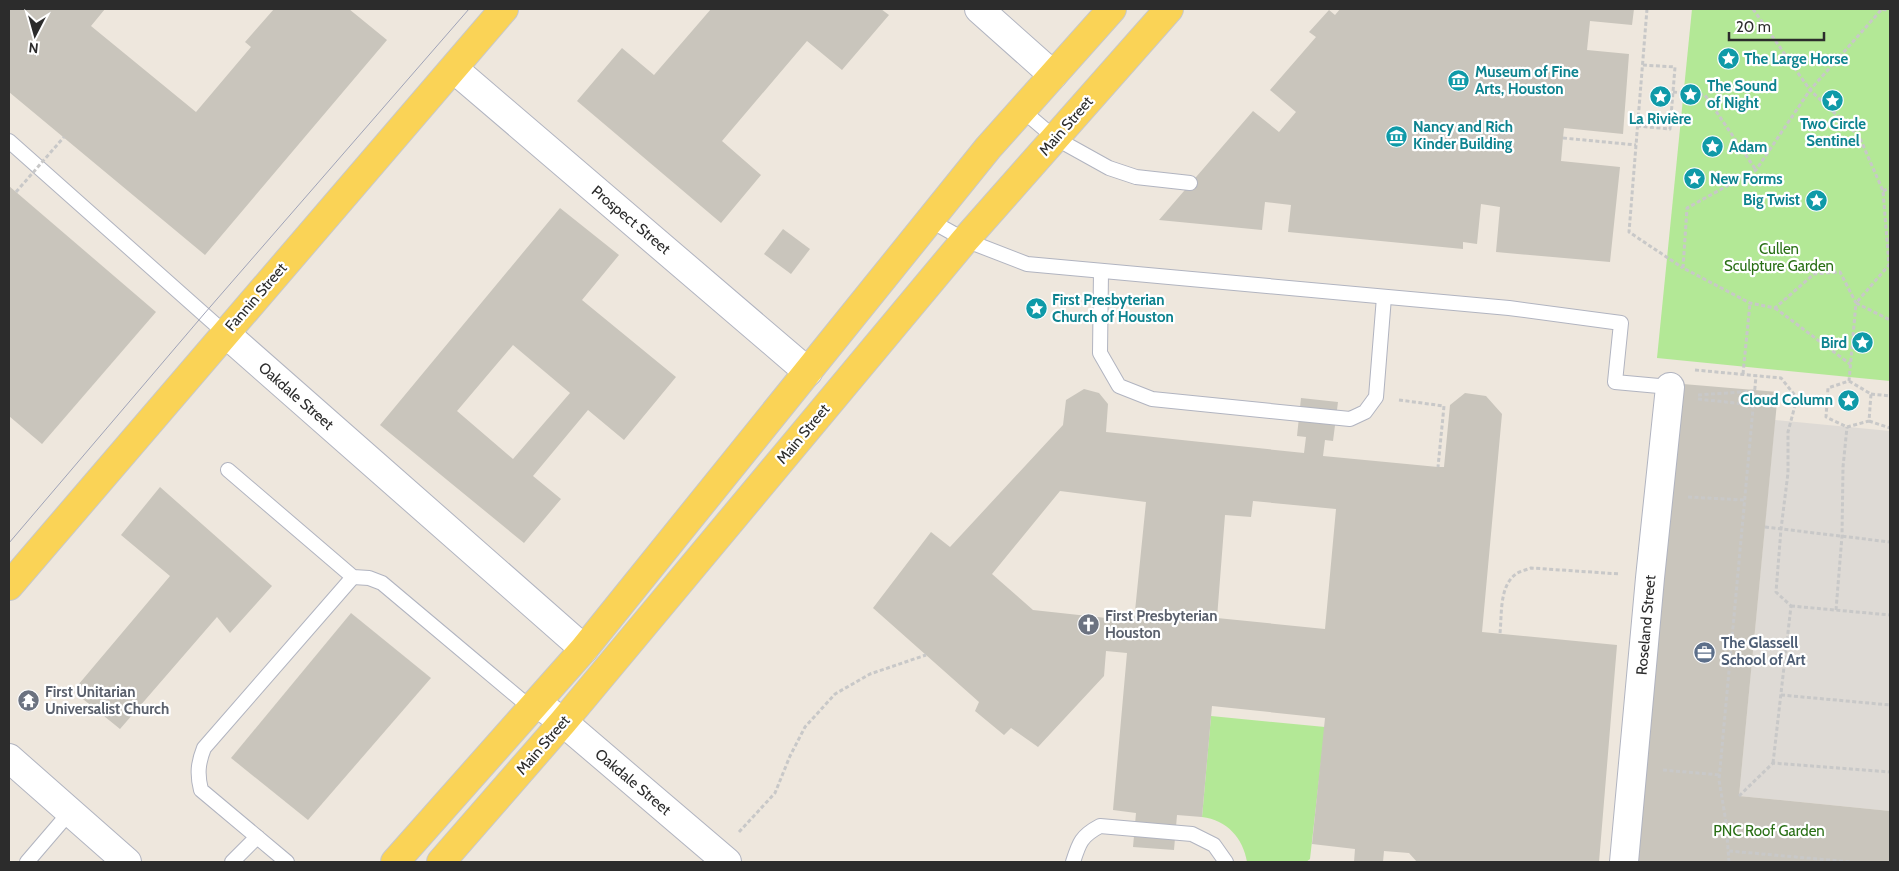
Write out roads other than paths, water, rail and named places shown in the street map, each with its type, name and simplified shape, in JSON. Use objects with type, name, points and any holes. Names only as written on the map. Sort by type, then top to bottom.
[{"type":"main road","name":"Fannin Street","points":[[9,586],[504,9]]},
{"type":"main road","points":[[395,862],[584,649],[988,148],[1112,9]]},
{"type":"main road","name":"Main Street","points":[[441,862],[563,722],[965,240],[1169,9]]},
{"type":"street","points":[[978,9],[1052,75]]},
{"type":"street","name":"Prospect Street","points":[[454,69],[808,372]]},
{"type":"street","name":"Oakdale Street","points":[[225,333],[584,649]]},
{"type":"street","name":"Roseland Street","points":[[1624,862],[1648,596],[1680,391]]},
{"type":"street","name":"Oakdale Street","points":[[535,706],[563,722],[723,858]]},
{"type":"street","points":[[9,758],[69,813],[127,862]]},
{"type":"lane","points":[[1022,110],[1055,138],[1109,168],[1136,177],[1190,184]]},
{"type":"lane","name":"Oakdale Street","points":[[9,142],[225,333]]},
{"type":"lane","points":[[931,221],[965,240],[1027,264],[1509,308],[1621,323],[1615,382],[1680,391]]},
{"type":"lane","points":[[1101,272],[1100,354],[1119,386],[1152,399],[1350,419],[1365,412],[1376,397],[1384,297]]},
{"type":"lane","points":[[228,470],[353,577],[369,578],[382,583],[535,706]]},
{"type":"lane","points":[[286,862],[201,790],[197,776],[199,761],[204,748],[353,577]]},
{"type":"lane","points":[[27,862],[69,813]]},
{"type":"lane","points":[[1073,862],[1080,842],[1088,832],[1100,826],[1192,834],[1214,845],[1226,862]]},
{"type":"lane","points":[[232,862],[257,837]]},
{"type":"tram line","points":[[9,543],[204,314],[469,9]]},
{"type":"place","name":"The Large Horse","points":[[1728,59]]},
{"type":"place","name":"Museum of Fine Arts, Houston","points":[[1459,81]]},
{"type":"place","name":"The Sound of Night","points":[[1691,95]]},
{"type":"place","name":"La Rivière","points":[[1660,96]]},
{"type":"place","name":"Two Circle Sentinel","points":[[1833,101]]},
{"type":"place","name":"Nancy and Rich Kinder Building","points":[[1397,136]]},
{"type":"place","name":"Adam","points":[[1713,147]]},
{"type":"place","name":"New Forms","points":[[1694,179]]},
{"type":"place","name":"Big Twist","points":[[1816,200]]},
{"type":"place","name":"First Presbyterian Church of Houston","points":[[1036,309]]},
{"type":"place","name":"Bird","points":[[1863,343]]},
{"type":"place","name":"Cloud Column","points":[[1849,400]]},
{"type":"place","name":"First Presbyterian Houston","points":[[1089,625]]},
{"type":"place","name":"The Glassell School of Art","points":[[1705,652]]},
{"type":"place","name":"First Unitarian Universalist Church","points":[[29,701]]},
{"type":"park label","name":"Cullen Sculpture Garden","points":[[1779,258]]},
{"type":"park label","name":"PNC Roof Garden","points":[[1769,831]]}]
